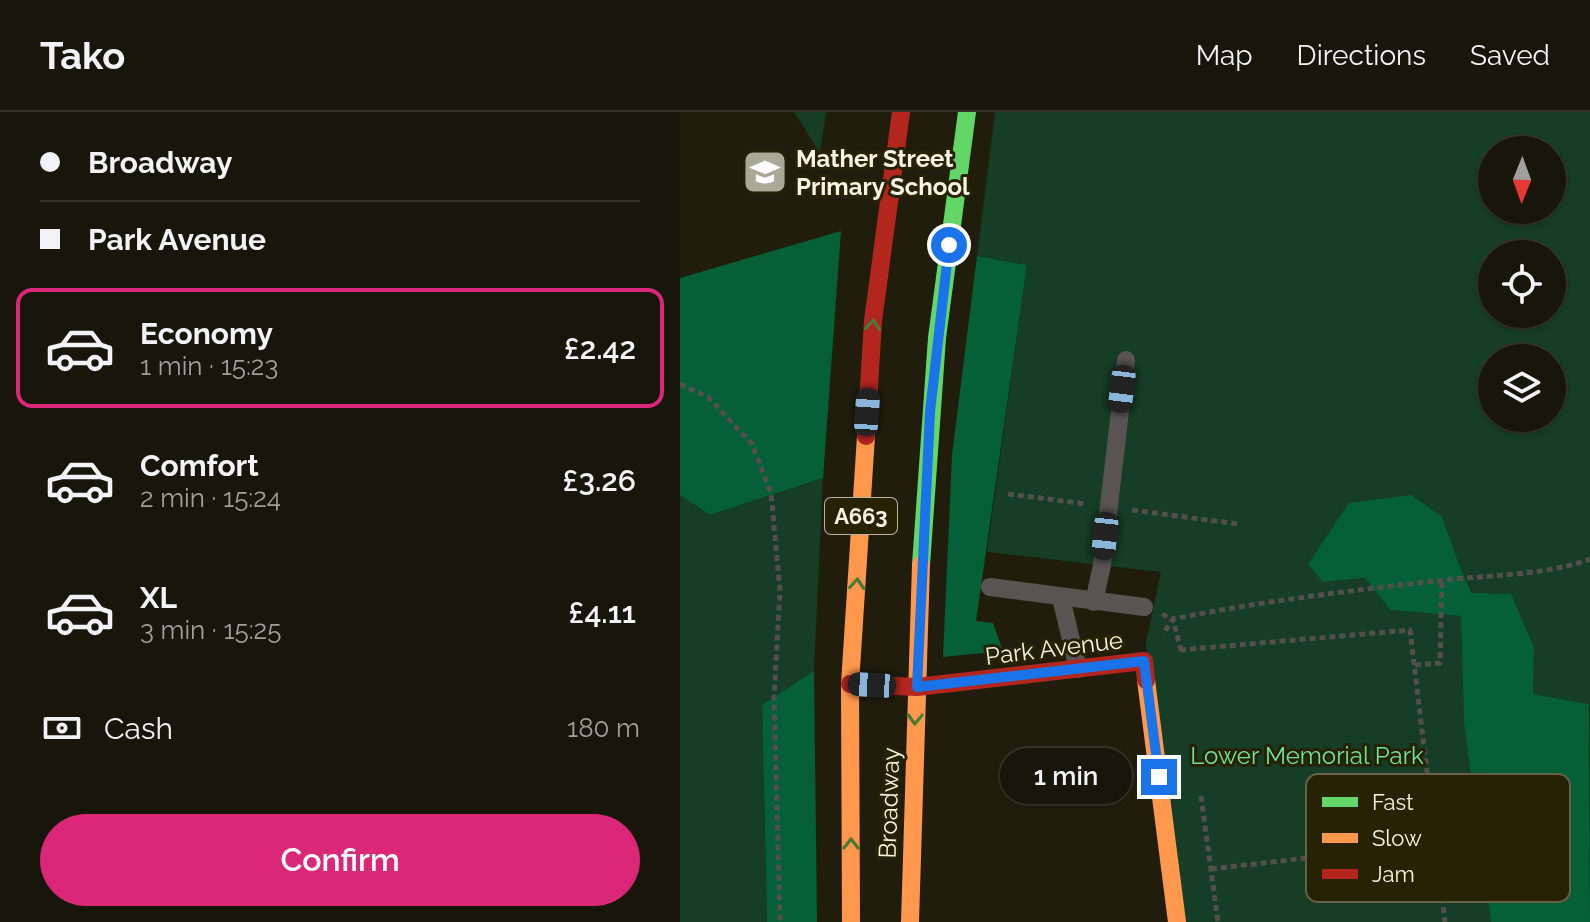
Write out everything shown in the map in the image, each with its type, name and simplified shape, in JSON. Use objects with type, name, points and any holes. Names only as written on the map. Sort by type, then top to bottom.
[{"type":"main road","name":"Broadway","points":[[851,922],[850,684],[873,321],[901,112]]},
{"type":"main road","name":"Broadway","points":[[910,922],[930,412],[953,204],[967,112]]},
{"type":"main road","name":"Park Avenue","points":[[850,684],[917,687],[1144,661],[1177,922]]},
{"type":"lane","points":[[1094,602],[1102,565],[1126,360]]},
{"type":"lane","points":[[990,587],[1144,607]]},
{"type":"lane","points":[[1061,598],[1078,669]]},
{"type":"path","points":[[680,384],[708,397],[752,444],[771,493],[780,591],[774,697],[780,922]]},
{"type":"path","points":[[1428,774],[1410,630],[1181,650],[1173,619],[1220,610],[1557,567],[1590,559]]},
{"type":"path","points":[[1415,665],[1440,663],[1442,581]]},
{"type":"path","points":[[1211,869],[1306,858]]},
{"type":"path","points":[[1443,902],[1445,922]]},
{"type":"green space","points":[[794,112],[826,112],[820,153]]},
{"type":"green space","name":"Lower Memorial Park","points":[[995,112],[1590,112],[1590,708],[1589,704],[1533,694],[1534,648],[1473,593],[1458,562],[1323,582],[1365,578],[1390,610],[1461,616],[1464,724],[1471,774],[1306,774],[1306,902],[1488,902],[1491,922],[1170,922],[1146,643],[1161,572],[987,552],[1027,265],[977,256]]},
{"type":"green space","points":[[841,231],[823,478],[710,515],[680,495],[680,278]]},
{"type":"green space","points":[[977,256],[1027,265],[976,621],[993,623],[1003,651],[943,657],[952,455]]},
{"type":"green space","points":[[823,478],[814,671],[762,705],[767,922],[680,922],[680,495],[710,515]]},
{"type":"green space","points":[[1411,495],[1442,517],[1472,593],[1511,594],[1534,648],[1533,694],[1589,704],[1590,922],[1491,922],[1488,902],[1570,902],[1570,774],[1471,774],[1464,724],[1461,616],[1390,610],[1365,578],[1323,582],[1308,564],[1349,503]]},
{"type":"green space","points":[[814,671],[817,922],[767,922],[762,705]]},
{"type":"traffic: fast","points":[[921,565],[937,338],[967,112]]},
{"type":"traffic: slow","points":[[851,922],[850,684],[866,436]]},
{"type":"traffic: slow","points":[[910,922],[921,565]]},
{"type":"traffic: slow","points":[[1146,680],[1177,922]]},
{"type":"traffic: jam","points":[[866,436],[873,321],[901,112]]},
{"type":"traffic: jam","points":[[850,684],[917,687],[1144,661],[1146,680]]},
{"type":"place","name":"Mather Street Primary School","points":[[765,172]]},
{"type":"route","points":[[949,245],[930,412],[917,687],[1144,661],[1159,777]]}]
